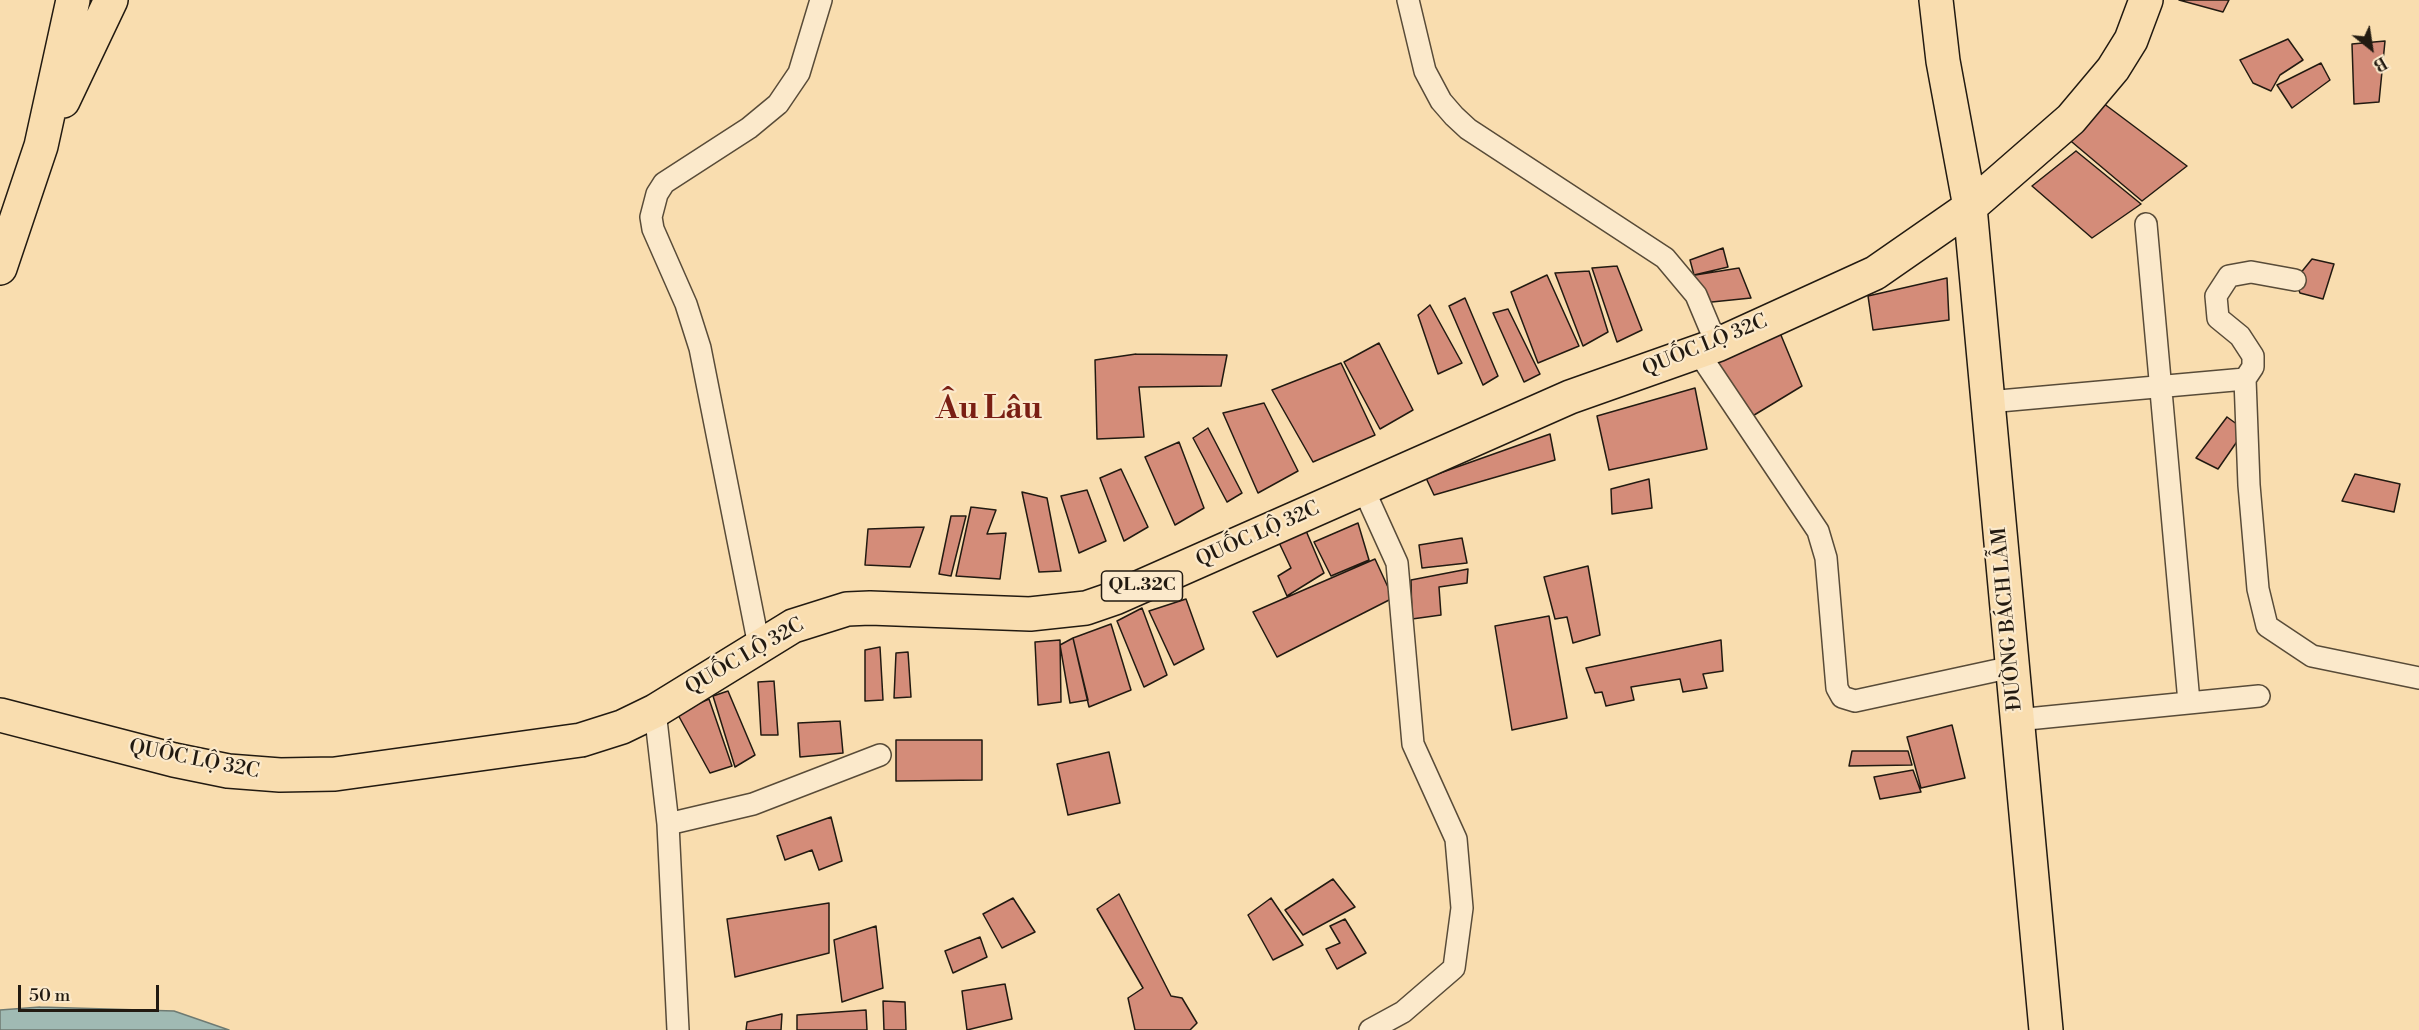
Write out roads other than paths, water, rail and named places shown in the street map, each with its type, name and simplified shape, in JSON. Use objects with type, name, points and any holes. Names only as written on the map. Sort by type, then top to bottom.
[{"type":"main road","points":[[0,268],[41,146],[73,0]]},
{"type":"main road","points":[[41,146],[111,0]]},
{"type":"main road","points":[[1912,0],[1943,61]]},
{"type":"main road","points":[[1936,0],[1943,61]]},
{"type":"main road","name":"QUỐC LỘ 32C","points":[[0,715],[174,760],[228,771],[280,775],[335,774],[555,745],[581,740],[622,727],[655,711],[793,626],[847,609],[1030,614],[1086,608],[1115,598],[1570,397],[1707,348],[1875,273],[1970,207],[2071,119],[2091,97],[2131,40],[2146,0]]},
{"type":"main road","name":"ĐƯỜNG BÁCH LẪM","points":[[1943,61],[1970,207],[2046,1030]]},
{"type":"street","points":[[759,646],[700,348],[686,304],[653,229],[651,217],[657,194],[664,183],[750,128],[778,104],[799,73],[821,0]]},
{"type":"street","points":[[1412,6],[1425,71],[1441,101],[1454,116],[1468,129],[1665,258],[1696,295],[1707,348],[1818,531],[1826,558],[1837,688],[1842,697],[1855,701],[2012,667]]},
{"type":"street","points":[[2146,224],[2189,702]]},
{"type":"street","points":[[2295,280],[2251,272],[2229,276],[2216,296],[2218,318],[2240,336],[2253,356],[2253,368],[2245,379],[2255,556],[2258,589],[2267,626],[2312,656],[2419,678]]},
{"type":"street","points":[[1988,402],[2245,379]]},
{"type":"street","points":[[1363,488],[1397,562],[1413,744],[1456,839],[1462,908],[1454,969],[1404,1012],[1370,1030]]},
{"type":"street","points":[[2017,720],[2259,696]]},
{"type":"street","points":[[655,711],[668,824],[678,1030]]},
{"type":"street","points":[[668,824],[753,804],[880,755]]},
{"type":"water","points":[[40,1007],[174,1011],[229,1030],[0,1030],[0,1010]]},
{"type":"district","name":"Âu Lâu","points":[[989,410]]}]
